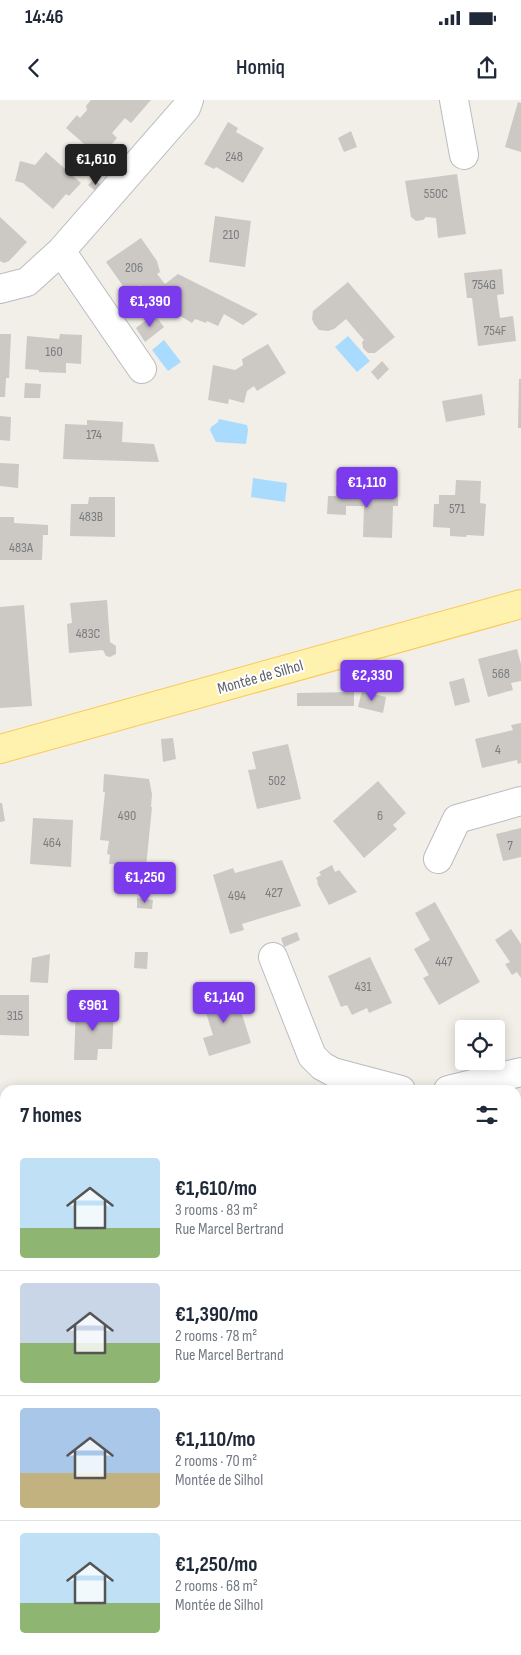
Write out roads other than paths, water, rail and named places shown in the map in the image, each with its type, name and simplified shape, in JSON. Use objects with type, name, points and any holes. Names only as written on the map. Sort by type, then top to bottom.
[{"type":"main road","name":"Montée de Silhol","points":[[0,749],[521,604]]},
{"type":"street","points":[[0,289],[26,282],[61,251],[186,108],[189,100]]},
{"type":"street","points":[[454,100],[464,156]]},
{"type":"street","points":[[61,251],[142,369]]},
{"type":"street","points":[[438,859],[457,819],[521,801]]},
{"type":"street","points":[[273,957],[312,1056],[322,1066],[333,1072],[382,1085]]},
{"type":"street","points":[[468,1085],[521,1072]]},
{"type":"water","points":[[348,336],[370,361],[357,372],[335,347]]},
{"type":"water","points":[[164,340],[181,362],[168,371],[152,350]]},
{"type":"water","points":[[219,419],[247,425],[246,444],[216,442],[210,430]]},
{"type":"water","points":[[253,478],[287,483],[285,502],[251,497]]}]
